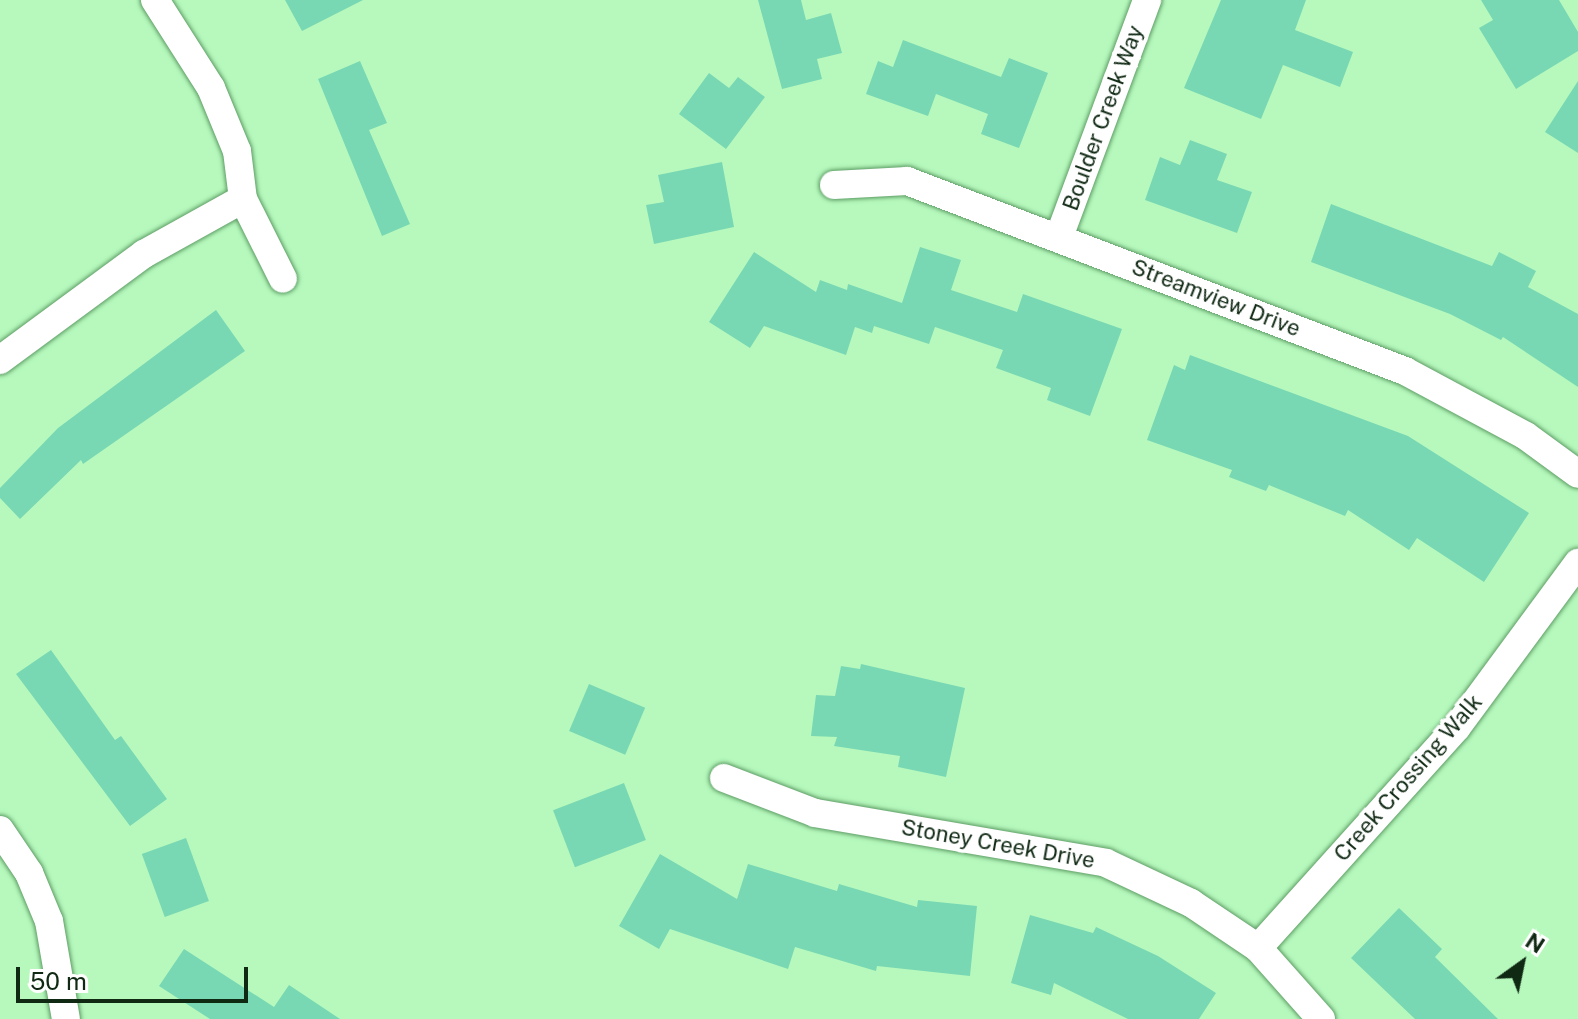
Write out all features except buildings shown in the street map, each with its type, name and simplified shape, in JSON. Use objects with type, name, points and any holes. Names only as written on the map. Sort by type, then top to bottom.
[{"type":"street","points":[[155,0],[211,88],[237,151],[243,199],[283,279]]},
{"type":"street","name":"Boulder Creek Way","points":[[1059,237],[1147,0]]},
{"type":"street","name":"Streamview Drive","points":[[834,185],[907,181],[1405,371],[1526,436],[1578,474]]},
{"type":"street","points":[[0,360],[144,254],[243,199]]},
{"type":"street","name":"Creek Crossing Walk","points":[[1258,948],[1457,727],[1578,563]]},
{"type":"street","name":"Stoney Creek Drive","points":[[724,778],[815,813],[1106,863],[1191,903],[1258,948],[1321,1019]]},
{"type":"street","points":[[0,830],[29,873],[49,921],[66,1019]]}]
